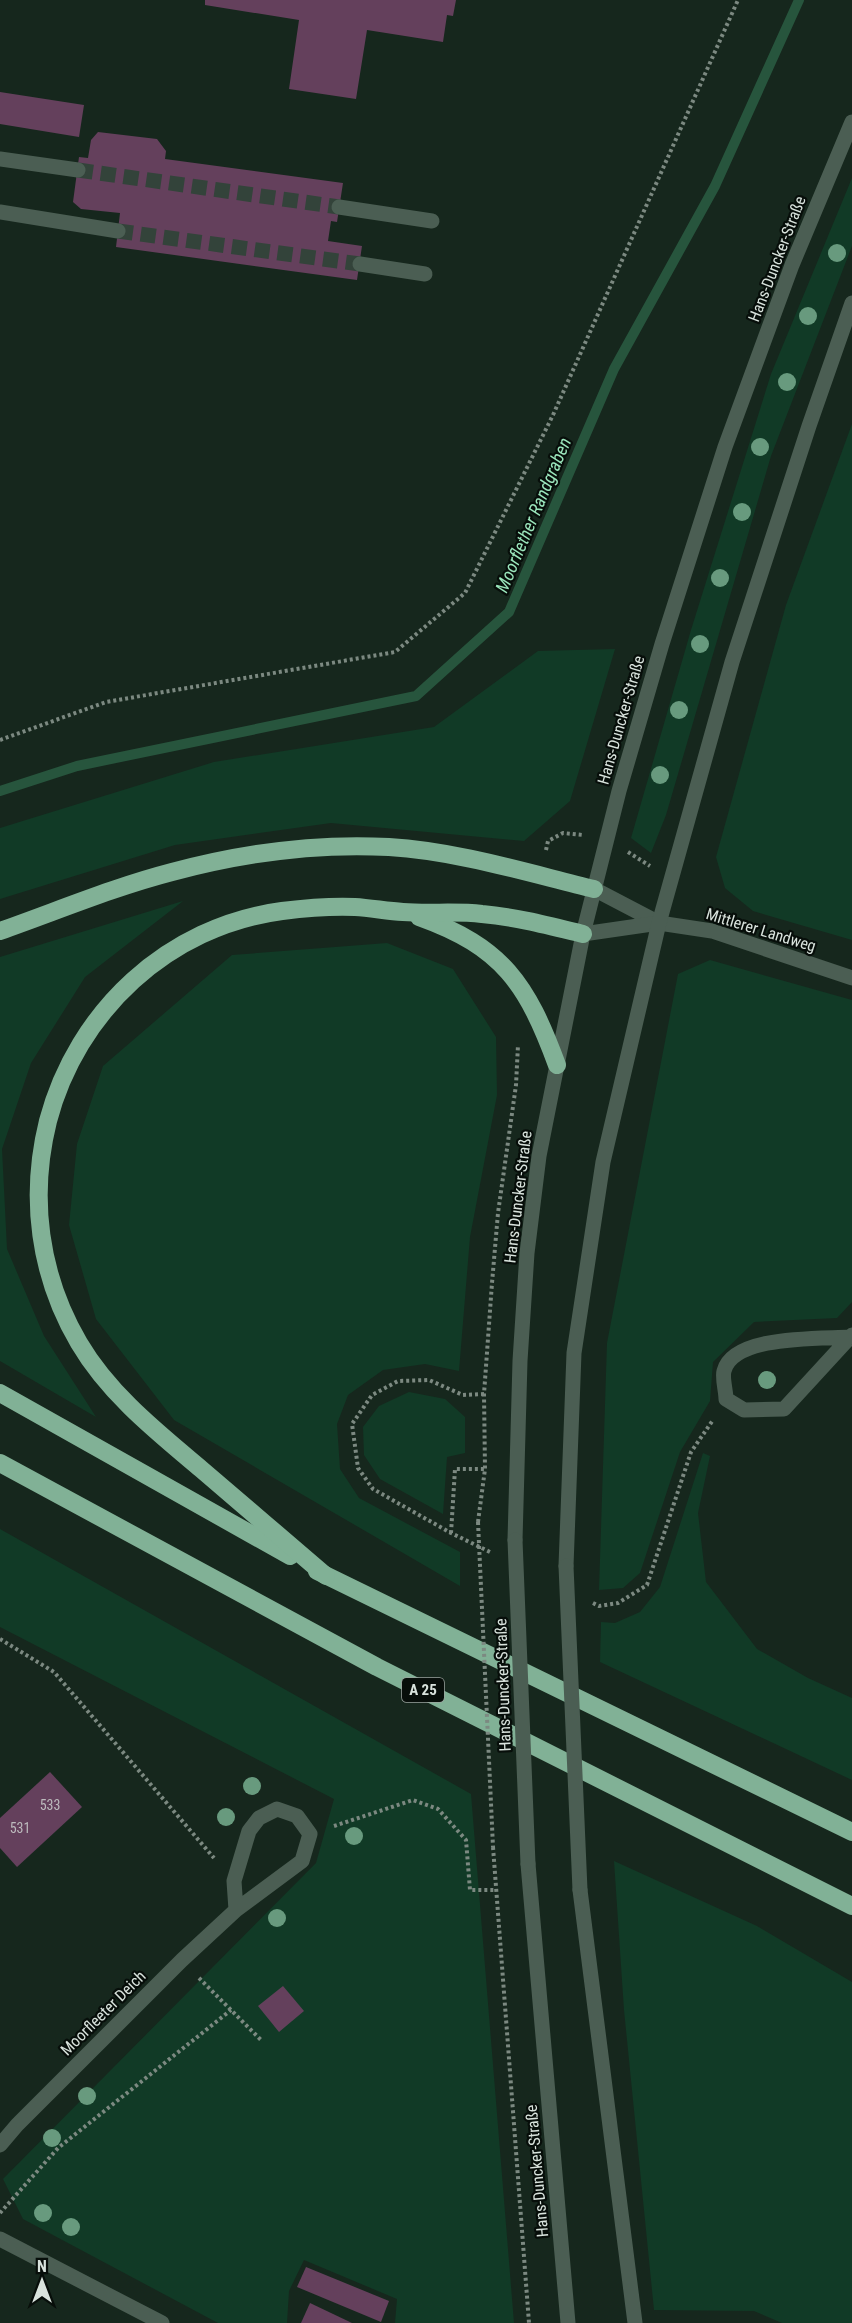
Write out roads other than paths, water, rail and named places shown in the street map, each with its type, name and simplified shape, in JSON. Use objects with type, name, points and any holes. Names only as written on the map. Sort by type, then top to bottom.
[{"type":"highway","points":[[0,931],[171,872],[235,857],[291,849],[349,846],[391,847],[438,853],[594,889]]},
{"type":"highway","points":[[326,1576],[149,1425],[97,1370],[79,1343],[53,1288],[40,1233],[39,1184],[43,1142],[56,1096],[78,1046],[114,997],[161,957],[195,937],[219,927],[280,911],[355,907],[497,916],[583,934]]},
{"type":"highway","points":[[406,912],[464,937],[502,963],[520,985],[533,1007],[557,1065]]},
{"type":"highway","points":[[0,1393],[326,1576],[852,1832]]},
{"type":"highway","name":"A 25","points":[[0,1463],[377,1667],[852,1906]]},
{"type":"street","name":"Hans-Duncker-Straße","points":[[568,2323],[528,1864],[515,1540],[520,1361],[527,1253],[539,1156],[583,934],[606,838],[662,644],[725,447],[792,265],[852,122]]},
{"type":"street","points":[[0,159],[78,170]]},
{"type":"street","points":[[339,207],[432,221]]},
{"type":"street","points":[[0,212],[118,231]]},
{"type":"street","points":[[360,264],[425,274]]},
{"type":"street","points":[[635,2323],[580,1890],[566,1566],[574,1353],[603,1162],[659,923],[732,662],[852,303]]},
{"type":"street","points":[[594,889],[659,923]]},
{"type":"street","points":[[583,934],[659,923]]},
{"type":"street","name":"Mittlerer Landweg","points":[[659,923],[712,932],[852,978]]},
{"type":"street","points":[[851,1336],[784,1409],[744,1410],[726,1399],[724,1371],[736,1352],[759,1343],[851,1336]]},
{"type":"street","name":"Moorfleeter Deich","points":[[0,2145],[17,2125],[182,1960],[236,1910],[302,1861],[310,1834],[297,1816],[277,1809],[259,1818],[249,1830],[234,1881],[236,1910]]},
{"type":"street","points":[[0,2239],[162,2323]]},
{"type":"waterway","name":"Moorflether Randgraben","points":[[0,791],[77,766],[416,696],[509,612],[614,369],[715,186],[799,0]]},
{"type":"tunnel","points":[[78,170],[339,207]]},
{"type":"tunnel","points":[[118,231],[360,264]]}]
